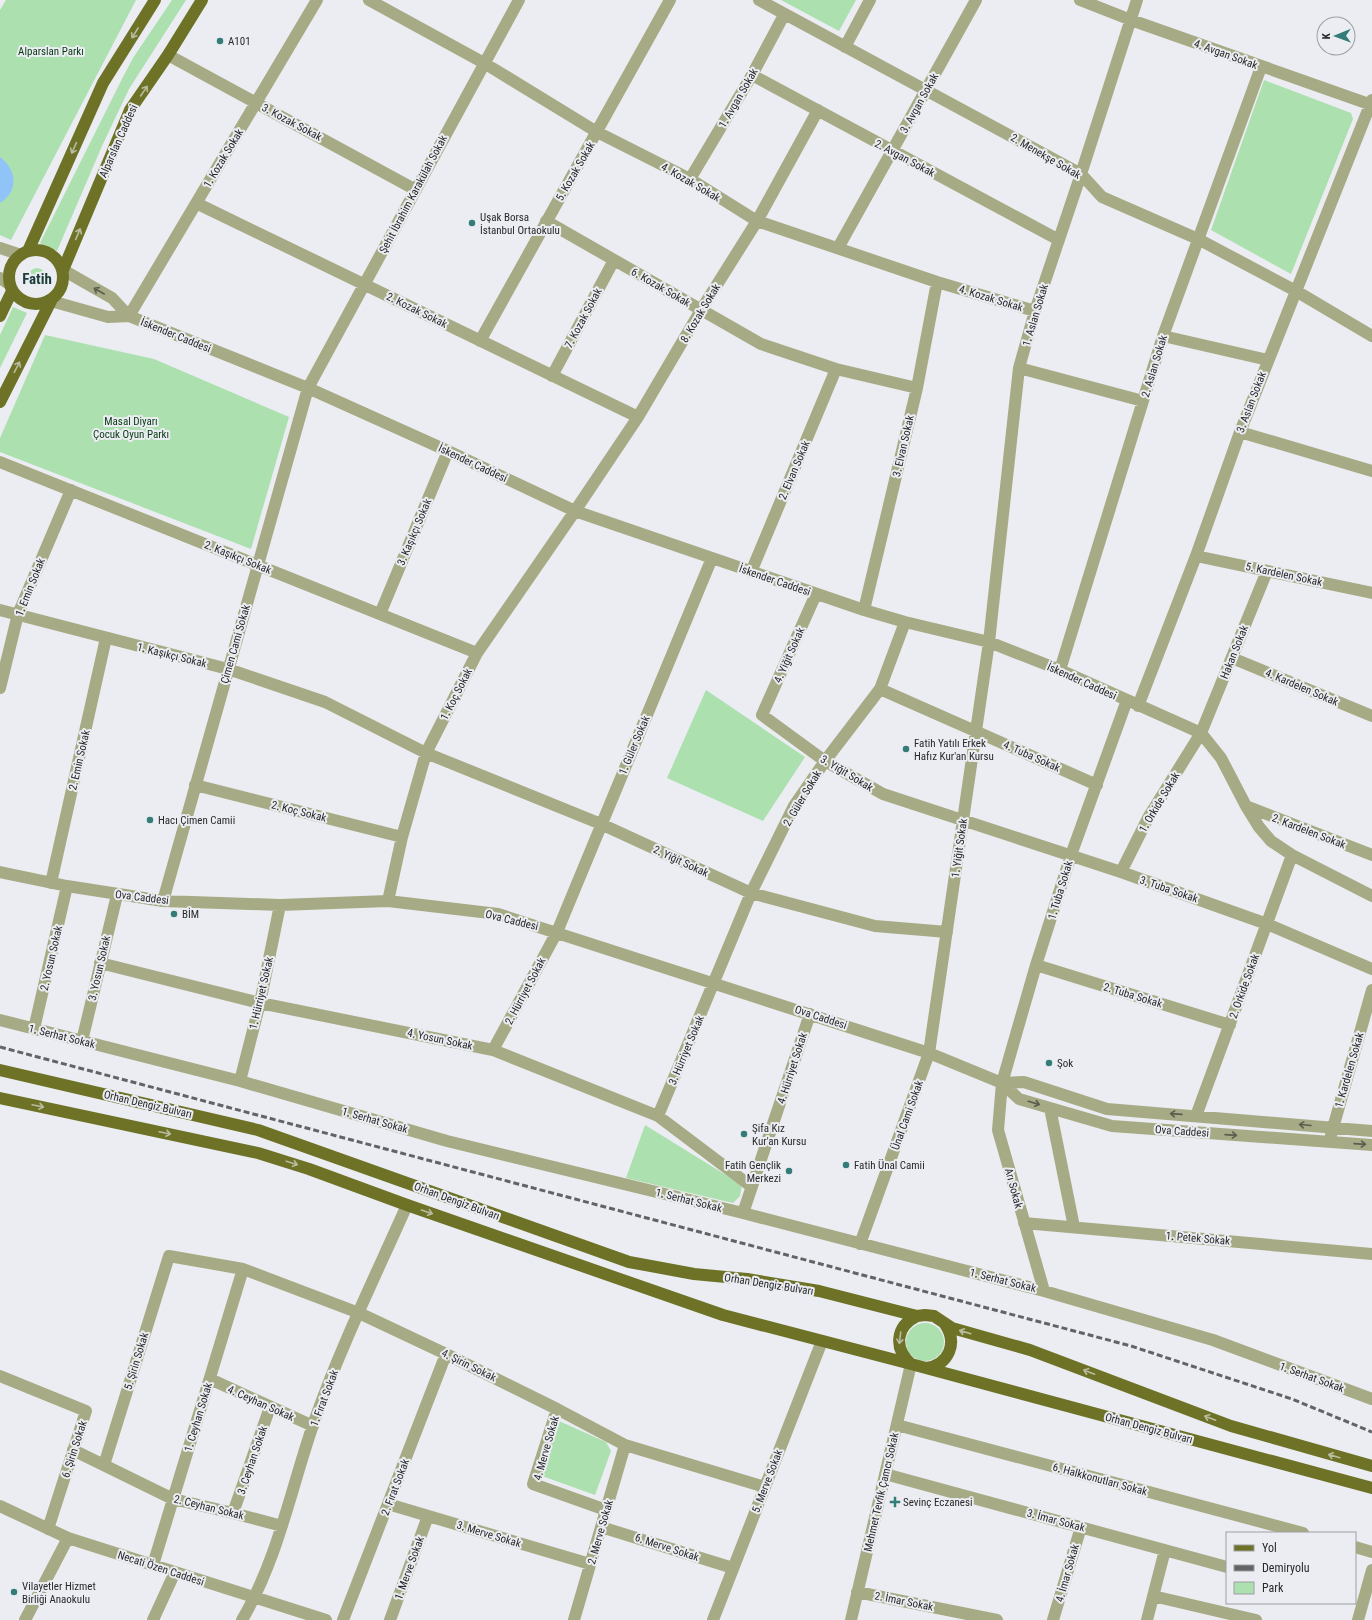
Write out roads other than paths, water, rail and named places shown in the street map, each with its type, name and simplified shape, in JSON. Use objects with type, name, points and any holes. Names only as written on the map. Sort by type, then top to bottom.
[{"type":"main road","points":[[24,253],[103,84],[155,0]]},
{"type":"main road","name":"Alparslan Caddesi","points":[[0,402],[50,301],[57,295],[62,287],[64,279],[63,270],[130,110],[168,55],[202,0]]},
{"type":"main road","points":[[0,316],[11,267],[15,260],[24,253],[36,250],[45,251],[59,262],[63,270]]},
{"type":"main road","points":[[7,284],[24,302],[33,305],[50,301]]},
{"type":"main road","name":"Orhan Dengiz Bulvarı","points":[[0,1070],[258,1130],[629,1262],[694,1274],[747,1279],[819,1291],[918,1316],[934,1316],[952,1328],[1030,1350],[1231,1426],[1372,1466]]},
{"type":"main road","name":"Orhan Dengiz Bulvarı","points":[[0,1098],[258,1152],[723,1315],[1372,1488]]},
{"type":"main road","points":[[911,1364],[902,1353],[899,1338],[905,1324],[918,1316]]},
{"type":"main road","points":[[926,1368],[942,1362],[950,1352],[952,1340],[951,1334],[945,1324]]},
{"type":"street","name":"1. Kozak Sokak","points":[[129,316],[317,0]]},
{"type":"street","name":"4. Kozak Sokak","points":[[369,0],[389,5],[598,132],[690,179],[757,221],[937,282],[1035,311]]},
{"type":"street","name":"Şehit İbrahim Karakülah Sokak","points":[[308,388],[519,0]]},
{"type":"street","name":"5. Kozak Sokak","points":[[480,341],[546,221],[598,132],[670,0]]},
{"type":"street","name":"2. Menekşe Sokak","points":[[759,0],[784,15],[1081,174],[1102,196],[1198,239],[1296,291],[1372,336]]},
{"type":"street","points":[[844,47],[870,0]]},
{"type":"street","name":"3. Avgan Sokak","points":[[838,248],[976,0]]},
{"type":"street","name":"4. Avgan Sokak","points":[[1080,0],[1261,67],[1371,104]]},
{"type":"street","name":"1. Aslan Sokak","points":[[989,642],[1019,368],[1035,311],[1137,0]]},
{"type":"street","name":"1. Avgan Sokak","points":[[690,179],[752,75],[784,15]]},
{"type":"street","name":"3. Kozak Sokak","points":[[168,55],[416,190]]},
{"type":"street","name":"2. Aslan Sokak","points":[[1060,670],[1163,336],[1261,67]]},
{"type":"street","name":"2. Avgan Sokak","points":[[752,75],[1059,240]]},
{"type":"street","name":"3. Aslan Sokak","points":[[1138,706],[1196,556],[1240,432],[1371,104]]},
{"type":"street","name":"8. Kozak Sokak","points":[[575,511],[638,417],[701,310],[757,221],[818,110]]},
{"type":"street","name":"2. Kozak Sokak","points":[[196,203],[638,417]]},
{"type":"street","name":"6. Kozak Sokak","points":[[546,221],[761,344],[836,369],[917,388]]},
{"type":"street","points":[[0,248],[24,253]]},
{"type":"street","name":"7. Kozak Sokak","points":[[552,376],[614,260]]},
{"type":"street","points":[[63,270],[112,298],[129,316]]},
{"type":"street","name":"3. Elvan Sokak","points":[[864,610],[917,388],[937,282]]},
{"type":"street","points":[[50,301],[108,317],[129,316]]},
{"type":"street","name":"İskender Caddesi","points":[[129,316],[308,388],[448,451],[575,511],[864,610],[905,622],[989,642],[1060,670],[1201,733],[1221,758],[1246,806],[1259,827],[1271,841],[1292,855],[1372,896]]},
{"type":"street","points":[[1163,336],[1268,360]]},
{"type":"street","points":[[1019,368],[1143,401]]},
{"type":"street","name":"2. Elvan Sokak","points":[[751,572],[836,369]]},
{"type":"street","name":"Çimen Cami Sokak","points":[[163,901],[308,388]]},
{"type":"street","points":[[1240,432],[1372,471]]},
{"type":"street","name":"3. Kaşıkçı Sokak","points":[[380,614],[448,451]]},
{"type":"street","name":"2. Kaşıkçı Sokak","points":[[0,462],[477,653]]},
{"type":"street","name":"1. Emin Sokak","points":[[0,688],[18,614],[71,490]]},
{"type":"street","name":"1. Koç Sokak","points":[[388,901],[402,837],[426,753],[477,653],[575,511]]},
{"type":"street","name":"5. Kardelen Sokak","points":[[1196,556],[1372,593]]},
{"type":"street","name":"1. Güler Sokak","points":[[557,932],[712,558]]},
{"type":"street","name":"Hakan Sokak","points":[[1201,733],[1267,570]]},
{"type":"street","name":"4. Yiğit Sokak","points":[[762,715],[816,594]]},
{"type":"street","name":"1. Kaşıkçı Sokak","points":[[0,610],[228,669],[325,702],[426,753]]},
{"type":"street","name":"2. Güler Sokak","points":[[714,983],[751,893],[794,806],[825,761],[880,689],[905,622]]},
{"type":"street","name":"2. Emin Sokak","points":[[51,883],[106,638]]},
{"type":"street","name":"1. Yiğit Sokak","points":[[929,1053],[989,642]]},
{"type":"street","name":"4. Kardelen Sokak","points":[[1232,658],[1372,716]]},
{"type":"street","name":"4. Tuba Sokak","points":[[880,689],[1097,785]]},
{"type":"street","name":"1. Tuba Sokak","points":[[1002,1083],[1036,964],[1070,855],[1127,700]]},
{"type":"street","name":"3. Yiğit Sokak","points":[[762,715],[825,761],[883,794],[963,820]]},
{"type":"street","name":"1. Orkide Sokak","points":[[1121,872],[1148,818],[1201,733]]},
{"type":"street","name":"2. Yiğit Sokak","points":[[426,753],[601,824],[751,893],[875,926],[947,932]]},
{"type":"street","name":"2. Koç Sokak","points":[[195,786],[402,837]]},
{"type":"street","name":"2. Kardelen Sokak","points":[[1246,806],[1372,855]]},
{"type":"street","name":"3. Tuba Sokak","points":[[963,820],[1121,872],[1267,924],[1372,969]]},
{"type":"street","name":"2. Orkide Sokak","points":[[1196,1116],[1292,855]]},
{"type":"street","name":"Ova Caddesi","points":[[0,872],[51,883],[163,901],[280,905],[388,901],[498,914],[929,1053],[1002,1083],[1019,1099],[1112,1126],[1372,1145]]},
{"type":"street","name":"2. Yosun Sokak","points":[[34,1029],[68,886]]},
{"type":"street","name":"3. Yosun Sokak","points":[[82,1041],[117,894]]},
{"type":"street","name":"1. Hürriyet Sokak","points":[[240,1081],[260,1002],[280,905]]},
{"type":"street","name":"2. Hürriyet Sokak","points":[[493,1050],[557,932]]},
{"type":"street","name":"4. Yosun Sokak","points":[[100,963],[260,1002],[493,1050],[658,1116],[752,1186]]},
{"type":"street","name":"2. Tuba Sokak","points":[[1036,964],[1230,1025]]},
{"type":"street","name":"3. Hürriyet Sokak","points":[[658,1116],[714,983]]},
{"type":"street","name":"1. Kardelen Sokak","points":[[1329,1142],[1372,990]]},
{"type":"street","name":"4. Hürriyet Sokak","points":[[743,1213],[810,1014]]},
{"type":"street","name":"1. Serhat Sokak","points":[[0,1020],[240,1081],[447,1141],[743,1213],[1044,1291],[1213,1340],[1372,1399]]},
{"type":"street","name":"Ünal Cami Sokak","points":[[860,1244],[929,1053]]},
{"type":"street","name":"Ova Caddesi","points":[[1002,1083],[1024,1082],[1107,1109],[1372,1131]]},
{"type":"street","name":"Arı Sokak","points":[[1002,1083],[998,1130],[1044,1291]]},
{"type":"street","points":[[1050,1108],[1074,1227]]},
{"type":"street","name":"1. Fırat Sokak","points":[[242,1620],[256,1598],[282,1526],[326,1387],[408,1205]]},
{"type":"street","name":"1. Petek Sokak","points":[[1024,1223],[1372,1254]]},
{"type":"street","name":"4. Şirin Sokak","points":[[169,1256],[244,1269],[359,1313],[557,1409],[625,1445],[765,1487]]},
{"type":"street","name":"5. Şirin Sokak","points":[[104,1465],[169,1256]]},
{"type":"street","name":"1. Ceyhan Sokak","points":[[153,1565],[244,1269]]},
{"type":"street","name":"5. Merve Sokak","points":[[713,1620],[822,1341]]},
{"type":"street","name":"2. Fırat Sokak","points":[[343,1620],[446,1354]]},
{"type":"street","name":"Mehmet Tevfik Çamcı Sokak","points":[[851,1620],[911,1364]]},
{"type":"street","name":"6. Şirin Sokak","points":[[0,1376],[86,1411],[48,1529]]},
{"type":"street","name":"4. Ceyhan Sokak","points":[[210,1379],[313,1426]]},
{"type":"street","name":"3. Ceyhan Sokak","points":[[233,1513],[270,1407]]},
{"type":"street","name":"4. Merve Sokak","points":[[557,1409],[533,1484],[606,1510]]},
{"type":"street","name":"6. Halkkonutları Sokak","points":[[897,1425],[1298,1532]]},
{"type":"street","name":"2. Merve Sokak","points":[[574,1620],[625,1445]]},
{"type":"street","name":"2. Ceyhan Sokak","points":[[73,1450],[173,1499],[282,1526]]},
{"type":"street","name":"3. İmar Sokak","points":[[885,1474],[1226,1567]]},
{"type":"street","name":"3. Merve Sokak","points":[[388,1504],[590,1564]]},
{"type":"street","name":"Necati Özen Caddesi","points":[[0,1506],[68,1538],[319,1619]]},
{"type":"street","name":"1. Merve Sokak","points":[[390,1620],[428,1516]]},
{"type":"street","name":"6. Merve Sokak","points":[[601,1527],[733,1568]]},
{"type":"street","name":"4. İmar Sokak","points":[[1053,1620],[1081,1527]]},
{"type":"street","points":[[26,1620],[68,1538]]},
{"type":"street","points":[[1356,1547],[1372,1552]]},
{"type":"street","points":[[1147,1620],[1165,1550]]},
{"type":"street","points":[[1358,1620],[1372,1570]]},
{"type":"street","points":[[153,1620],[175,1572]]},
{"type":"street","name":"2. İmar Sokak","points":[[857,1592],[998,1620]]},
{"type":"street","points":[[1153,1596],[1256,1620]]},
{"type":"water","points":[[0,157],[10,168],[14,180],[10,193],[0,203]]},
{"type":"railway","points":[[0,1047],[1131,1346],[1292,1399],[1372,1432]]},
{"type":"place","name":"A101","points":[[220,41]]},
{"type":"place","name":"Uşak Borsa İstanbul Ortaokulu","points":[[472,223]]},
{"type":"place","name":"Fatih Yatılı Erkek Hafız Kur'an Kursu","points":[[906,749]]},
{"type":"place","name":"Hacı Çimen Camii","points":[[150,820]]},
{"type":"place","name":"BİM","points":[[174,914]]},
{"type":"place","name":"Şok","points":[[1049,1063]]},
{"type":"place","name":"Şifa Kız Kur'an Kursu","points":[[744,1134]]},
{"type":"place","name":"Fatih Ünal Camii","points":[[846,1165]]},
{"type":"place","name":"Fatih Gençlik Merkezi","points":[[789,1171]]},
{"type":"place","name":"Sevinç Eczanesi","points":[[895,1502]]},
{"type":"place","name":"Vilayetler Hizmet Birliği Anaokulu","points":[[14,1592]]},
{"type":"district","name":"Fatih","points":[[37,279]]},
{"type":"park label","name":"Alparslan Parkı","points":[[51,51]]},
{"type":"park label","name":"Masal Diyarı Çocuk Oyun Parkı","points":[[131,427]]}]
